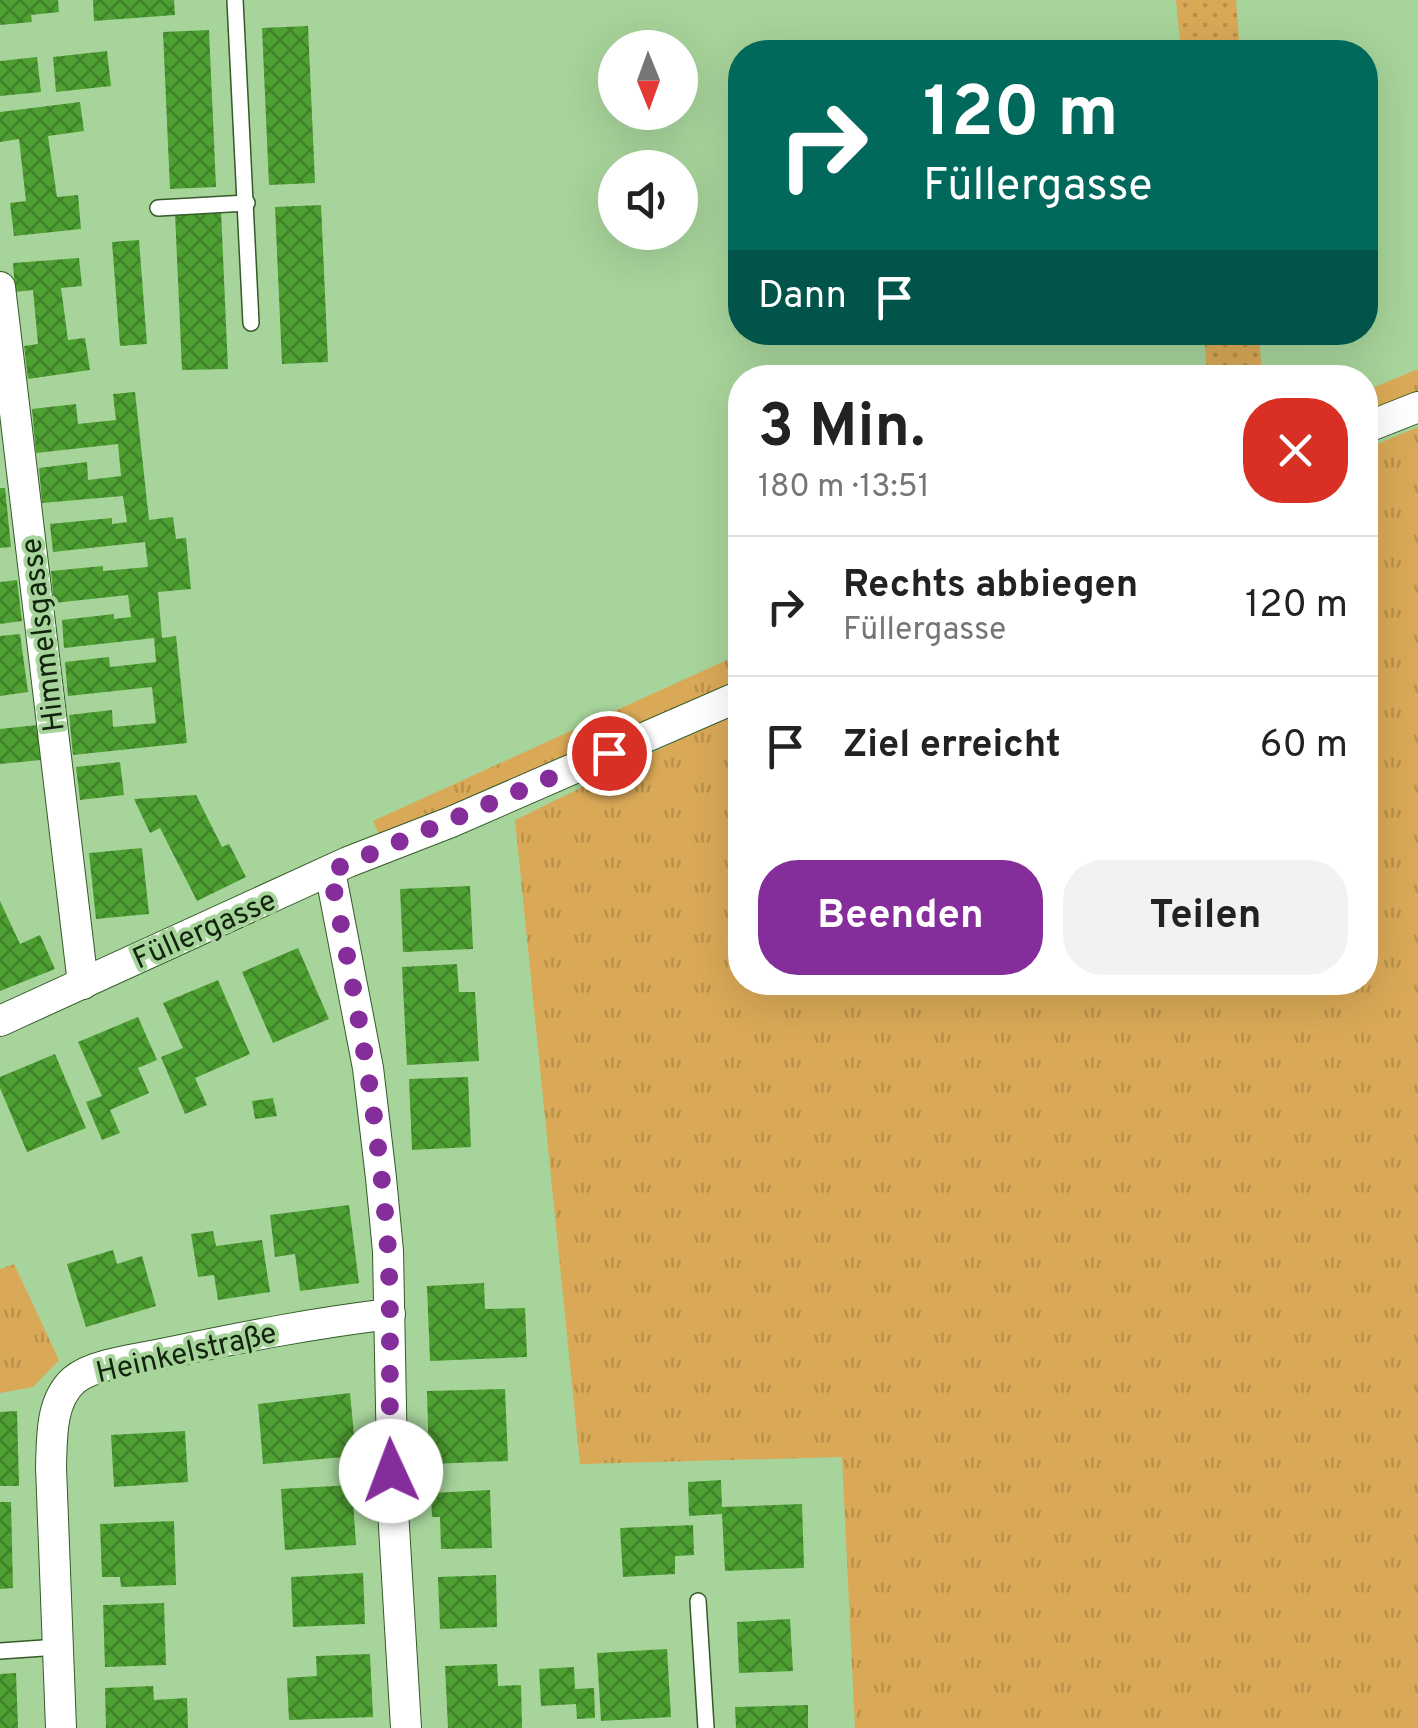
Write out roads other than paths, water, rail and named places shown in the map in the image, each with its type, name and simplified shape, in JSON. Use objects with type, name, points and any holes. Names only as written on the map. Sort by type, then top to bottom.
[{"type":"street","name":"Himmelsgasse","points":[[0,287],[84,984]]},
{"type":"street","points":[[1378,423],[1418,407]]},
{"type":"street","name":"Füllergasse","points":[[0,1021],[330,871],[728,701]]},
{"type":"street","points":[[330,871],[368,1068],[382,1178],[390,1314],[392,1510],[406,1728]]},
{"type":"street","name":"Heinkelstraße","points":[[61,1728],[51,1468],[53,1425],[60,1399],[75,1379],[111,1364],[276,1330],[390,1314]]},
{"type":"lane","points":[[234,0],[251,323]]},
{"type":"lane","points":[[158,208],[247,203]]},
{"type":"lane","points":[[698,1601],[706,1728]]},
{"type":"lane","points":[[0,1651],[58,1647]]}]
